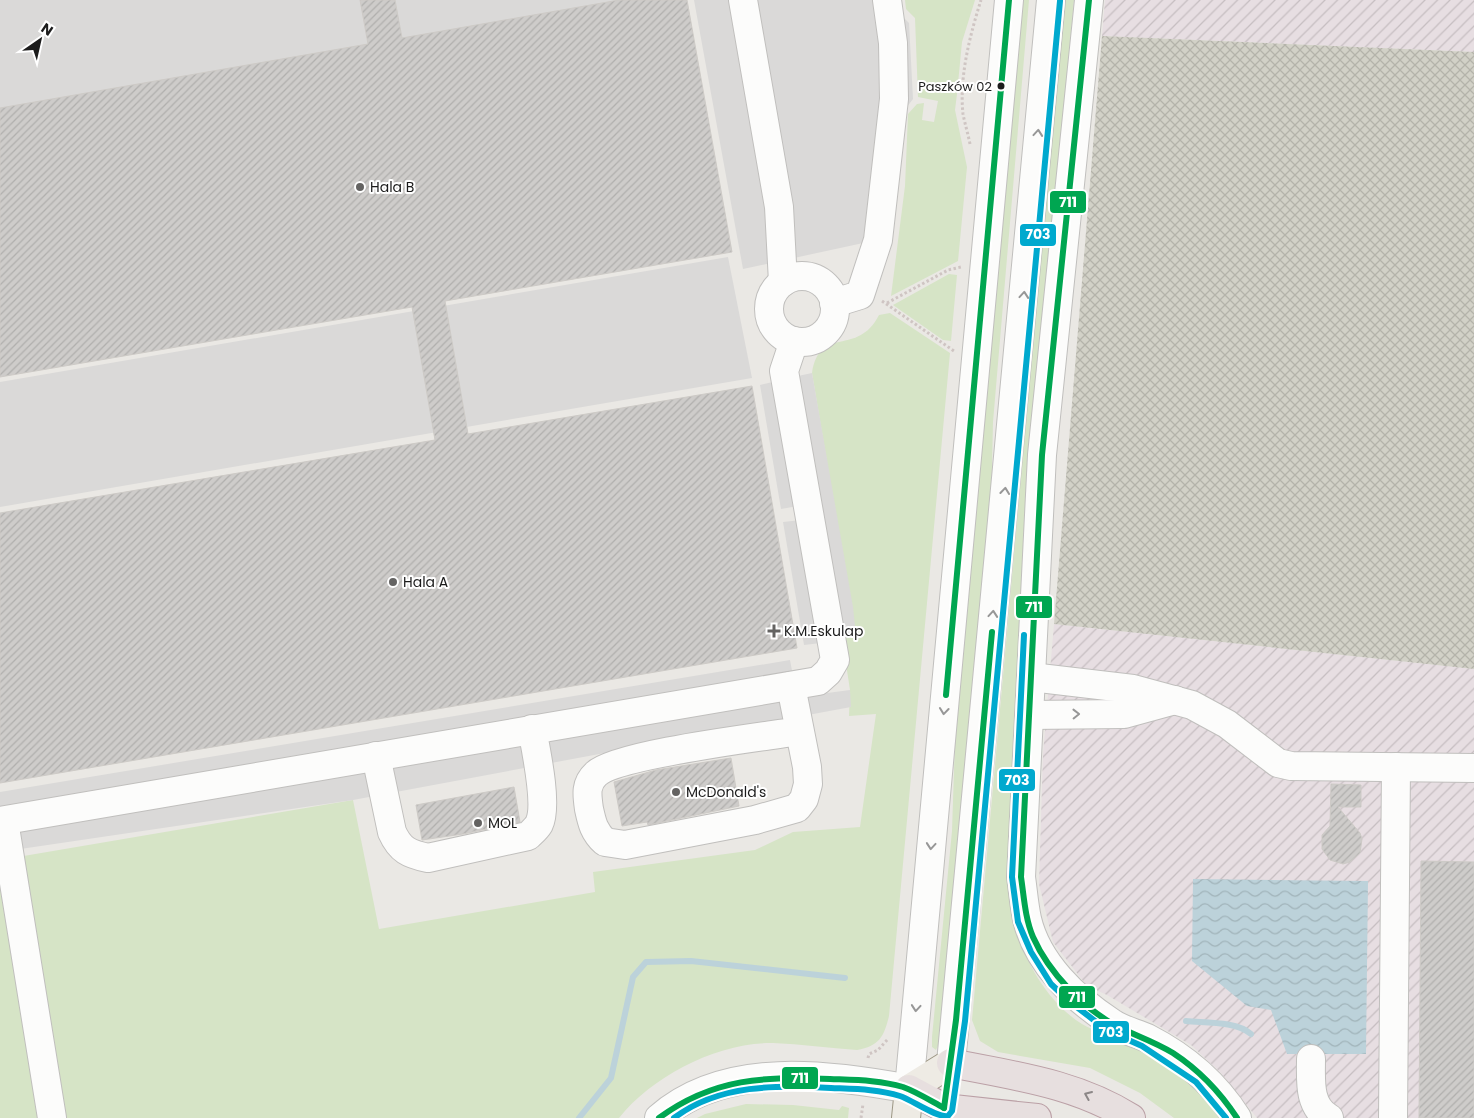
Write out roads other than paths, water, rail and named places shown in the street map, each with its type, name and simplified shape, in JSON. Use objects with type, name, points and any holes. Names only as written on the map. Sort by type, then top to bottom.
[{"type":"highway","points":[[951,1063],[1058,1084],[1112,1105],[1132,1118]]},
{"type":"highway","points":[[909,1089],[943,1113],[1037,1118]]},
{"type":"main road","points":[[906,1118],[909,1089],[951,1063]]},
{"type":"main road","points":[[943,1113],[951,1063]]},
{"type":"street","points":[[743,0],[779,207],[783,282]]},
{"type":"street","points":[[834,303],[860,294],[878,240],[894,99],[893,43],[887,0]]},
{"type":"street","points":[[660,1118],[687,1097],[716,1086],[768,1077],[850,1080],[909,1089],[1009,0]]},
{"type":"street","points":[[951,1063],[1050,0]]},
{"type":"street","points":[[1089,0],[1042,455],[1021,877],[1027,920],[1039,949],[1058,978],[1074,994],[1113,1024],[1146,1038],[1202,1075],[1237,1118]]},
{"type":"street","points":[[793,277],[815,279],[824,284],[834,303],[835,314],[831,325],[825,333],[805,342],[794,341],[784,337],[770,321],[770,300],[774,290],[783,282],[793,277]]},
{"type":"street","points":[[52,1118],[8,895],[2,821],[791,686],[818,681],[828,672],[835,660],[784,371],[794,341]]},
{"type":"street","points":[[1031,677],[1133,689],[1200,708],[1227,724],[1278,762],[1290,766],[1474,768]]},
{"type":"street","points":[[791,686],[807,767],[808,790],[804,799],[792,811],[625,845],[605,842],[593,827],[586,793],[588,785],[598,772],[611,765],[651,755],[799,731]]},
{"type":"street","points":[[1029,715],[1124,714],[1176,700]]},
{"type":"street","points":[[376,756],[392,832],[396,842],[402,849],[412,854],[428,858],[528,836],[535,829],[540,822],[541,797],[532,729]]},
{"type":"street","points":[[1393,1118],[1396,768]]},
{"type":"street","points":[[1311,1059],[1314,1103],[1320,1113],[1329,1118]]},
{"type":"water","points":[[1193,879],[1368,881],[1366,1054],[1287,1054],[1271,1010],[1247,1006],[1192,961]]},
{"type":"waterway","points":[[579,1118],[611,1078],[633,977],[646,962],[691,961],[845,978]]},
{"type":"waterway","points":[[1186,1021],[1229,1025],[1251,1034]]},
{"type":"place","name":"Paszków 02","points":[[1001,86]]},
{"type":"place","name":"Hala B","points":[[360,187]]},
{"type":"place","name":"Hala A","points":[[393,582]]},
{"type":"place","name":"K.M.Eskulap","points":[[774,631]]},
{"type":"place","name":"McDonald's","points":[[676,792]]},
{"type":"place","name":"MOL","points":[[478,823]]}]
